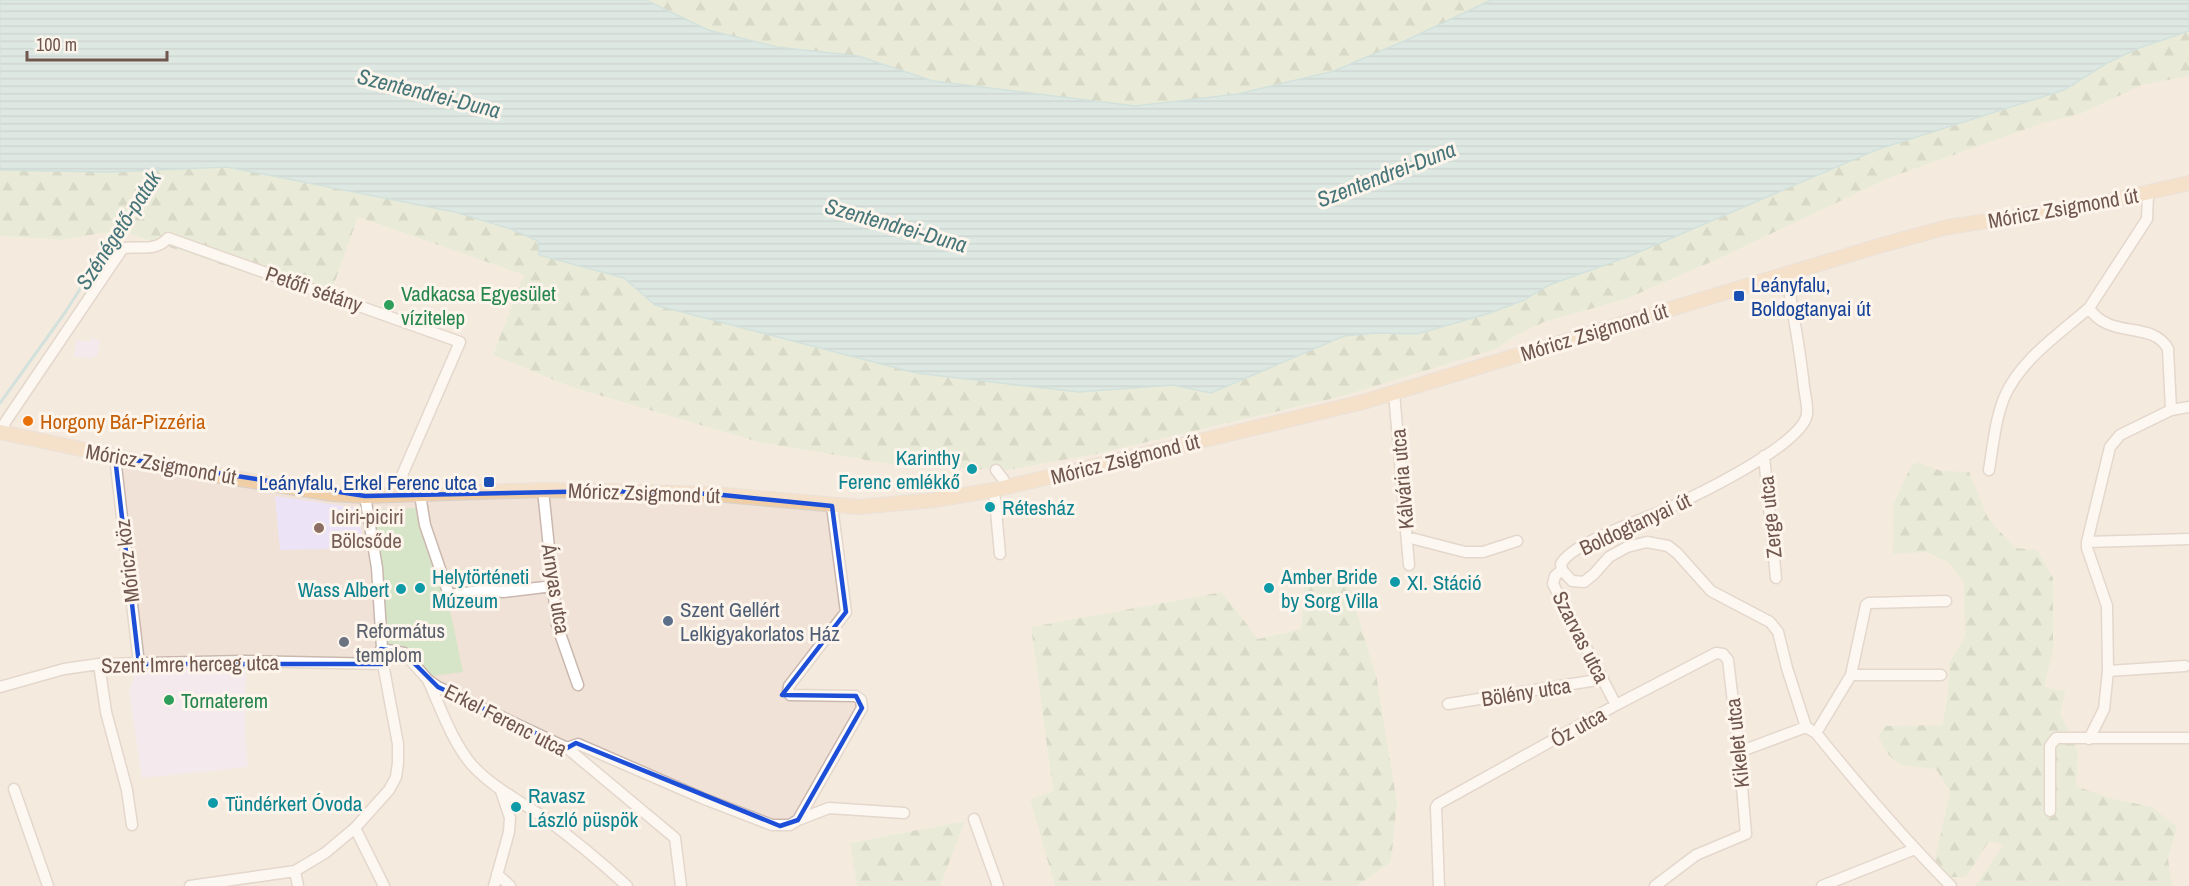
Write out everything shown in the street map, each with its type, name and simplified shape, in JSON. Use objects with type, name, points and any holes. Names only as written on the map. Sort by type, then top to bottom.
[{"type":"main road","name":"Móricz Zsigmond út","points":[[0,433],[115,457],[333,494],[393,496],[543,490],[713,494],[832,506],[889,505],[934,500],[1000,488],[1352,405],[1786,273],[1948,227],[2092,205],[2189,183]]},
{"type":"street","points":[[1989,471],[1997,418],[2005,396],[2024,368],[2056,336],[2089,308],[2147,219],[2148,194]]},
{"type":"street","name":"Petőfi sétány","points":[[0,433],[123,248],[156,247],[168,238],[460,342],[393,496]]},
{"type":"street","name":"Boldogtanyai út","points":[[1786,273],[1803,375],[1807,416],[1794,436],[1703,493],[1624,524],[1569,555],[1561,564],[1562,570],[1572,581],[1584,582],[1609,557],[1627,547],[1647,542],[1668,546],[1711,591],[1770,622],[1778,632],[1806,727]]},
{"type":"street","points":[[2089,308],[2095,318],[2107,325],[2157,336],[2164,341],[2168,349],[2171,410]]},
{"type":"street","name":"Kálvária utca","points":[[1394,393],[1409,565]]},
{"type":"street","points":[[2089,739],[2104,709],[2109,671],[2108,606],[2087,548],[2087,542],[2110,447],[2120,435],[2171,410],[2189,407]]},
{"type":"street","name":"Zerge utca","points":[[1764,456],[1776,578]]},
{"type":"street","name":"Móricz köz","points":[[115,457],[139,664]]},
{"type":"street","points":[[996,470],[1003,479],[1000,488],[1000,554]]},
{"type":"street","name":"Árnyas utca","points":[[543,490],[557,625],[578,685]]},
{"type":"street","points":[[420,495],[425,525],[449,595],[553,586]]},
{"type":"street","points":[[190,886],[225,884],[296,872],[325,853],[355,828],[389,789],[396,777],[398,744],[381,649],[377,568],[365,496]]},
{"type":"street","points":[[798,820],[861,708],[861,700],[856,696],[790,694],[788,692],[789,686],[846,612],[832,506]]},
{"type":"street","points":[[1407,537],[1465,552],[1483,552],[1517,541]]},
{"type":"street","points":[[2087,542],[2189,539]]},
{"type":"street","name":"Szarvas utca","points":[[1562,570],[1555,576],[1553,584],[1616,705]]},
{"type":"street","points":[[1816,733],[1851,675],[1866,605],[1869,603],[1946,601]]},
{"type":"street","name":"Erkel Ferenc utca","points":[[381,649],[404,653],[428,680],[438,687],[567,748],[675,838],[681,886]]},
{"type":"street","name":"Őz utca","points":[[1439,886],[1436,807],[1616,705],[1716,653],[1723,654]]},
{"type":"street","name":"Kikelet utca","points":[[1655,886],[1696,855],[1746,834],[1728,660],[1723,654]]},
{"type":"street","name":"Szent Imre herceg utca","points":[[0,687],[64,669],[99,664],[246,661],[383,664]]},
{"type":"street","points":[[99,664],[106,712],[127,790],[132,825]]},
{"type":"street","points":[[2109,671],[2185,666]]},
{"type":"street","points":[[1851,675],[1941,675]]},
{"type":"street","name":"Bölény utca","points":[[1448,704],[1603,679]]},
{"type":"street","points":[[428,680],[450,728],[471,764],[501,790],[542,816],[599,860],[627,886]]},
{"type":"street","points":[[1739,752],[1806,727],[1816,733],[1862,790],[1951,886]]},
{"type":"street","points":[[2050,811],[2050,746],[2056,738],[2189,738]]},
{"type":"street","points":[[567,748],[578,744],[702,798],[772,825],[790,825],[829,808],[904,813]]},
{"type":"street","points":[[14,789],[48,886]]},
{"type":"street","points":[[494,886],[509,832],[510,818],[501,790]]},
{"type":"street","points":[[974,819],[998,886]]},
{"type":"street","points":[[355,828],[384,886]]},
{"type":"street","points":[[1822,886],[1915,849]]},
{"type":"street","points":[[296,872],[298,886]]},
{"type":"street","points":[[497,874],[510,886]]},
{"type":"highlighted area","points":[[115,457],[365,496],[607,491],[713,494],[832,506],[846,612],[782,695],[856,696],[862,708],[798,820],[780,826],[576,743],[567,748],[438,687],[404,653],[381,649],[383,664],[139,664]]},
{"type":"shaded area","points":[[2189,76],[2189,886],[1357,886],[1391,862],[1397,803],[1377,679],[1346,577],[1305,575],[1301,629],[1257,639],[1222,592],[1031,627],[1053,791],[1031,799],[1055,886],[940,886],[964,821],[851,843],[857,886],[0,886],[0,236],[62,240],[102,233],[125,232],[328,301],[358,217],[525,275],[493,355],[571,387],[762,443],[902,466],[1007,470],[1096,454],[1343,396],[1496,349],[1517,335],[1544,322],[1626,299],[1720,258],[1889,178],[2040,124],[2080,114],[2142,85]]},
{"type":"shaded area","points":[[92,338],[100,340],[97,357],[91,356],[91,359],[74,356],[77,340],[90,342]]},
{"type":"shaded area","name":"Iciri-piciri Bölcsőde","points":[[275,496],[358,508],[364,548],[280,550]]},
{"type":"shaded area","points":[[246,661],[245,733],[248,767],[142,778],[129,691],[139,664]]},
{"type":"green space","points":[[646,0],[1491,0],[1334,71],[1238,94],[1135,106],[933,81],[858,56],[777,47],[708,30]]},
{"type":"green space","points":[[2189,31],[2189,76],[2142,85],[2080,114],[2040,124],[1889,178],[1720,258],[1626,299],[1544,322],[1517,335],[1496,349],[1343,396],[1096,454],[1007,470],[902,466],[762,443],[571,387],[493,355],[524,275],[358,217],[328,301],[125,232],[102,233],[62,240],[0,236],[0,170],[109,172],[227,167],[455,212],[511,229],[538,241],[539,255],[624,278],[655,305],[1079,392],[1173,385],[1211,393],[1344,336],[1377,333],[1524,300],[1549,285],[1630,256],[1876,150],[2064,90],[2107,63],[2139,48]]},
{"type":"green space","points":[[1917,462],[1941,471],[1969,472],[1988,518],[2015,548],[2037,550],[2053,578],[2053,650],[2044,687],[2066,691],[2060,713],[2078,752],[2076,786],[2109,798],[2152,807],[2177,827],[2168,859],[2172,886],[1975,886],[2003,845],[1989,841],[1966,877],[1950,877],[1935,860],[1950,791],[1936,769],[1907,766],[1894,760],[1878,736],[1886,726],[1942,725],[1947,700],[1950,662],[1965,636],[1964,582],[1948,562],[1926,552],[1893,554],[1893,505],[1911,466]]},
{"type":"green space","points":[[417,508],[448,600],[463,672],[431,676],[386,647],[383,567],[371,510]]},
{"type":"green space","points":[[1305,575],[1346,576],[1377,679],[1397,803],[1391,862],[1357,886],[1055,886],[1030,799],[1053,791],[1031,627],[1222,592],[1258,639],[1301,629]]},
{"type":"green space","points":[[965,821],[940,886],[857,886],[850,843]]},
{"type":"water","name":"Szentendrei-Duna","points":[[0,0],[646,0],[708,30],[777,47],[858,56],[933,81],[1135,106],[1238,94],[1334,71],[1491,0],[2189,0],[2189,31],[2139,48],[2107,63],[2064,90],[1876,150],[1630,256],[1549,285],[1524,300],[1490,313],[1417,334],[1377,333],[1344,336],[1211,393],[1173,385],[1079,392],[916,373],[655,305],[624,278],[539,255],[538,241],[511,229],[455,212],[227,167],[109,172],[0,170]]},
{"type":"waterway","name":"Szénégető-patak","points":[[0,403],[64,314],[158,168]]},
{"type":"place","name":"Leányfalu, Boldogtanyai út","points":[[1739,296]]},
{"type":"place","name":"Vadkacsa Egyesület vízitelep","points":[[389,305]]},
{"type":"place","name":"Horgony Bár-Pizzéria","points":[[28,421]]},
{"type":"place","name":"Karinthy Ferenc emlékkő","points":[[972,469]]},
{"type":"place","name":"Leányfalu, Erkel Ferenc utca","points":[[489,482]]},
{"type":"place","name":"Rétesház","points":[[990,507]]},
{"type":"place","name":"Iciri-piciri Bölcsőde","points":[[319,528]]},
{"type":"place","name":"XI. Stáció","points":[[1395,582]]},
{"type":"place","name":"Helytörténeti Múzeum","points":[[420,588]]},
{"type":"place","name":"Amber Bride by Sorg Villa","points":[[1269,588]]},
{"type":"place","name":"Wass Albert","points":[[401,589]]},
{"type":"place","name":"Szent Gellért Lelkigyakorlatos Ház","points":[[668,621]]},
{"type":"place","name":"Református templom","points":[[344,642]]},
{"type":"place","name":"Tornaterem","points":[[169,700]]},
{"type":"place","name":"Tündérkert Óvoda","points":[[213,803]]},
{"type":"place","name":"Ravasz László püspök","points":[[516,807]]}]
